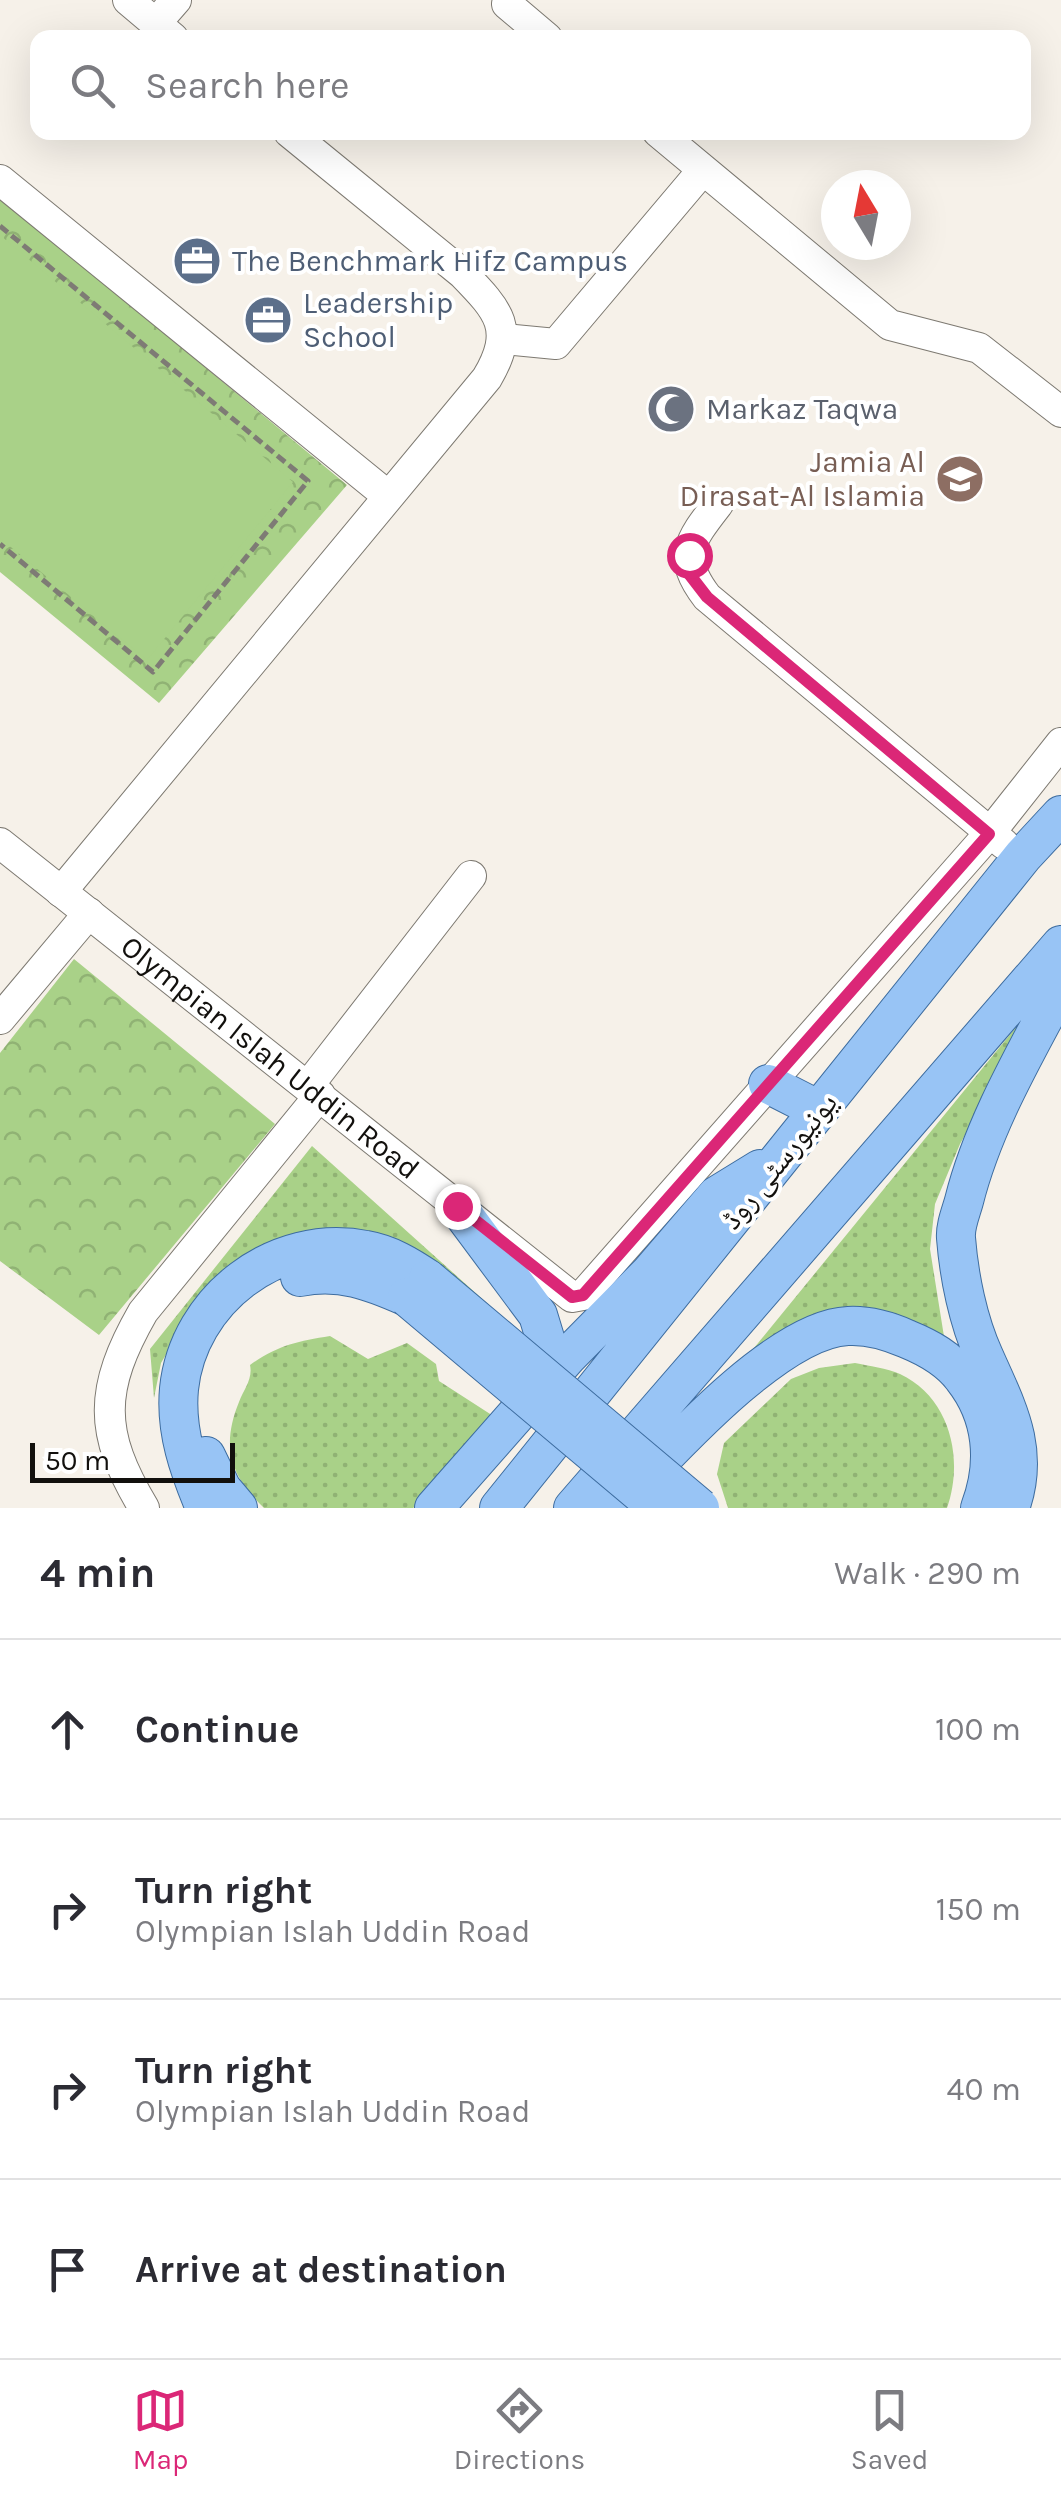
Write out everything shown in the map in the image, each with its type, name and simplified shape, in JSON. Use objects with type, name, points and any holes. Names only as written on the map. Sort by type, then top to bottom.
[{"type":"main road","name":"یونیورسٹی روڈ","points":[[500,1508],[1023,856],[1061,815]]},
{"type":"main road","points":[[573,1508],[1061,944]]},
{"type":"main road","points":[[1010,1508],[1019,1460],[1013,1420],[970,1316],[956,1233],[967,1188],[986,1139],[1061,986]]},
{"type":"main road","points":[[768,1084],[820,1110]]},
{"type":"main road","points":[[434,1508],[716,1196],[783,1155]]},
{"type":"main road","points":[[457,1206],[538,1315],[548,1348],[545,1382]]},
{"type":"main road","points":[[205,1508],[179,1426],[179,1388],[187,1350],[204,1317],[227,1288],[288,1256],[324,1248],[365,1249],[402,1262],[418,1288],[658,1508]]},
{"type":"main road","points":[[238,1508],[222,1489],[196,1423],[200,1367],[239,1311],[264,1291],[288,1279],[323,1272],[418,1288],[700,1508]]},
{"type":"main road","points":[[615,1508],[738,1385],[790,1345],[846,1326],[889,1331],[928,1348],[957,1369],[980,1398],[991,1462],[980,1508]]},
{"type":"street","points":[[128,0],[165,30],[176,0]]},
{"type":"street","points":[[510,0],[507,4],[538,30]]},
{"type":"street","points":[[61,892],[487,378],[500,355],[504,339],[494,312],[462,274],[300,140]]},
{"type":"street","points":[[667,140],[890,325],[979,348],[1061,412]]},
{"type":"street","points":[[504,339],[556,344],[702,170]]},
{"type":"street","points":[[0,180],[388,496]]},
{"type":"street","points":[[718,504],[698,530],[689,555],[690,575],[707,597],[989,834],[1023,856]]},
{"type":"street","name":"Olympian Islah Uddin Road","points":[[0,843],[572,1297],[583,1295],[989,834],[1061,743]]},
{"type":"street","points":[[144,1508],[120,1469],[111,1430],[110,1392],[122,1349],[142,1312],[314,1090],[471,876]]},
{"type":"street","points":[[0,1019],[89,913]]},
{"type":"path","points":[[0,226],[308,481],[154,672],[0,544]]},
{"type":"green space","points":[[0,197],[347,485],[159,703],[0,572]]},
{"type":"green space","points":[[0,235],[293,482],[147,660],[0,538]]},
{"type":"green space","points":[[74,959],[275,1124],[99,1335],[0,1261],[0,1053]]},
{"type":"green space","points":[[1021,1021],[935,1204],[930,1249],[946,1349],[876,1325],[736,1370]]},
{"type":"green space","points":[[312,1146],[499,1314],[494,1320],[387,1245],[199,1299],[161,1363],[154,1398],[150,1349]]},
{"type":"green space","points":[[330,1336],[368,1359],[407,1343],[436,1364],[439,1381],[501,1421],[413,1508],[264,1508],[236,1472],[231,1433],[250,1365],[288,1345]]},
{"type":"green space","points":[[855,1363],[900,1374],[931,1398],[942,1414],[953,1451],[947,1508],[728,1508],[717,1474],[724,1443],[791,1379],[819,1368]]},
{"type":"place","name":"The Benchmark Hifz Campus","points":[[197,261]]},
{"type":"place","name":"Leadership School","points":[[268,320]]},
{"type":"place","name":"Markaz Taqwa","points":[[671,409]]},
{"type":"place","name":"Jamia Al Dirasat-Al Islamia","points":[[960,479]]},
{"type":"route","points":[[457,1206],[572,1297],[583,1295],[989,834],[707,597],[690,575],[689,555]]}]
